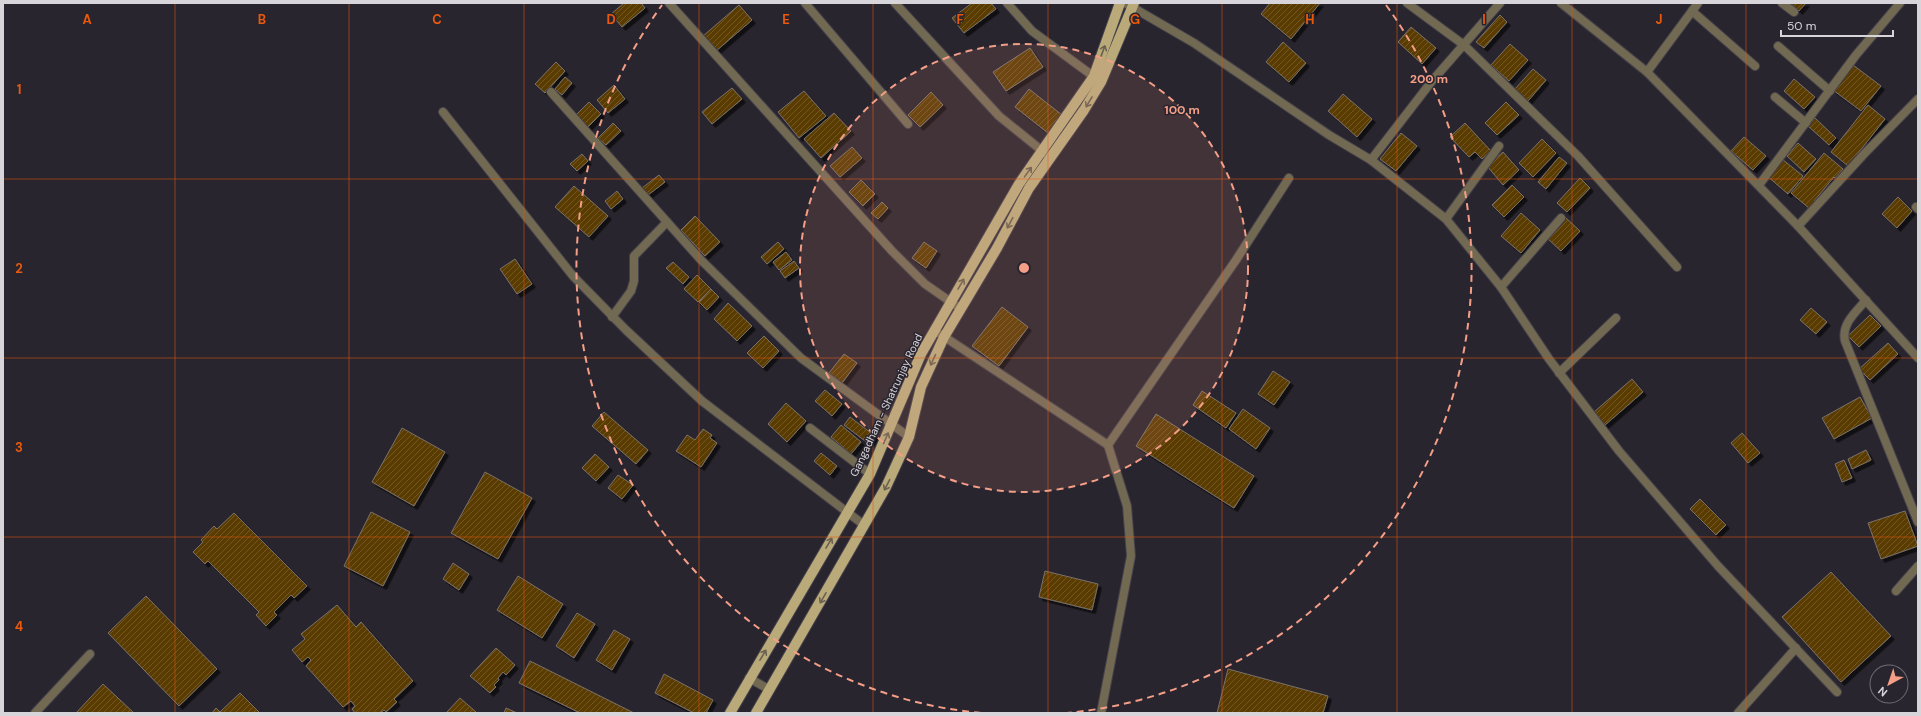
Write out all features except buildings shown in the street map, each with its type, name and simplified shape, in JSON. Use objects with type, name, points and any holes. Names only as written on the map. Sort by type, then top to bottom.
[{"type":"main road","name":"Gangadham - Shatrunjay Road","points":[[1097,79],[1120,3]]},
{"type":"main road","name":"Gangadham - Shatrunjay Road","points":[[756,713],[886,486],[909,437],[922,387],[944,337],[997,248],[1047,155],[1097,79],[1130,4]]},
{"type":"main road","name":"Gangadham - Shatrunjay Road","points":[[730,713],[749,678],[870,474],[921,354],[934,330],[1019,184],[1047,155]]},
{"type":"street","points":[[670,3],[892,251],[925,284],[961,309]]},
{"type":"street","points":[[805,3],[908,124]]},
{"type":"street","points":[[895,3],[999,116],[1047,155]]},
{"type":"street","points":[[1008,3],[1032,31],[1097,79]]},
{"type":"street","points":[[1407,3],[1464,45],[1578,156],[1677,267]]},
{"type":"street","points":[[1371,160],[1432,81],[1500,3]]},
{"type":"street","points":[[1561,3],[1647,72],[1798,226],[1918,358]]},
{"type":"street","points":[[1647,72],[1698,3]]},
{"type":"street","points":[[1782,3],[1794,12]]},
{"type":"street","points":[[1759,185],[1856,56],[1900,3]]},
{"type":"street","points":[[1130,4],[1194,43],[1329,135],[1371,160],[1446,219],[1501,287],[1559,373],[1619,451],[1708,555],[1837,692]]},
{"type":"street","points":[[1692,11],[1755,66]]},
{"type":"street","points":[[1778,46],[1830,91]]},
{"type":"street","points":[[551,92],[701,260],[801,358],[909,437]]},
{"type":"street","points":[[1776,98],[1806,123]]},
{"type":"street","points":[[1798,226],[1864,154],[1918,99]]},
{"type":"street","points":[[443,112],[573,276],[612,317],[702,401],[864,525]]},
{"type":"street","points":[[1446,219],[1499,146]]},
{"type":"street","points":[[1108,445],[1236,260],[1289,178]]},
{"type":"street","points":[[1501,287],[1561,218]]},
{"type":"street","points":[[612,317],[631,291],[634,281],[634,256],[667,222]]},
{"type":"street","points":[[1866,300],[1846,325],[1844,335],[1845,341],[1918,522]]},
{"type":"street","points":[[1559,373],[1616,318]]},
{"type":"street","points":[[934,330],[1108,445],[1127,506],[1131,556],[1101,713]]},
{"type":"street","points":[[810,428],[870,474]]},
{"type":"street","points":[[1896,591],[1918,566]]},
{"type":"street","points":[[1738,713],[1796,648]]},
{"type":"street","points":[[35,713],[90,654]]},
{"type":"street","points":[[749,678],[770,690]]}]
